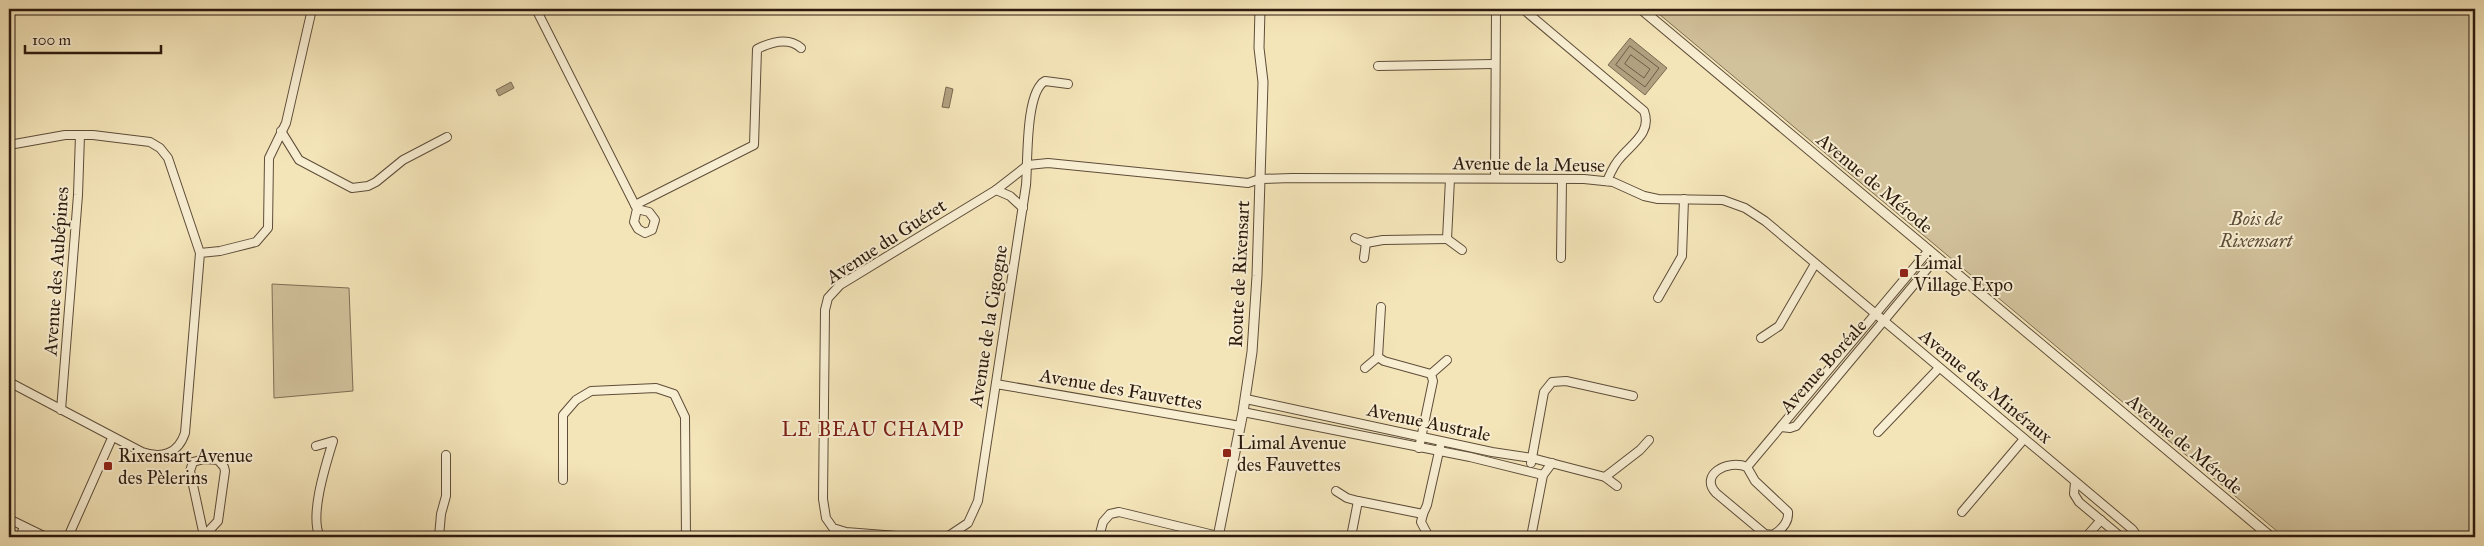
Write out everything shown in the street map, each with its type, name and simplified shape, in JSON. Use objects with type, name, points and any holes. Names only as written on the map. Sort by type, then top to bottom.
[{"type":"street","points":[[200,253],[220,251],[256,242],[263,237],[268,228],[270,158],[286,123],[312,9]]},
{"type":"street","name":"Route de Rixensart","points":[[1218,537],[1246,399],[1254,318],[1263,82],[1259,48],[1260,9]]},
{"type":"street","points":[[1495,178],[1494,64],[1496,9]]},
{"type":"street","points":[[1524,9],[1644,111],[1647,118],[1646,128],[1616,162],[1607,181]]},
{"type":"street","name":"Avenue de Mérode","points":[[1641,9],[2271,537]]},
{"type":"street","points":[[540,10],[636,207],[754,145],[757,49],[768,44],[790,41],[801,48]]},
{"type":"street","points":[[1378,66],[1494,64]]},
{"type":"street","name":"Avenue de la Cigogne","points":[[947,537],[968,523],[975,511],[1022,208],[1033,105],[1038,88],[1045,81],[1068,84]]},
{"type":"street","points":[[281,131],[300,160],[352,188],[360,188],[376,182],[403,160],[446,136]]},
{"type":"street","points":[[9,144],[80,135],[150,142],[160,148],[168,158],[200,253],[185,433],[182,441],[170,453],[154,456],[112,438],[9,382]]},
{"type":"street","name":"Avenue des Aubépines","points":[[61,410],[78,195],[80,135]]},
{"type":"street","points":[[1028,165],[1048,163],[1248,183],[1260,179]]},
{"type":"street","name":"Avenue du Guéret","points":[[910,537],[846,532],[834,528],[826,518],[823,499],[826,304],[832,292],[840,285],[996,190],[1028,165]]},
{"type":"street","name":"Avenue de la Meuse","points":[[1260,179],[1495,178],[1607,181],[1650,197],[1723,200],[1745,208],[1765,221],[1875,314]]},
{"type":"street","points":[[1447,238],[1450,179]]},
{"type":"street","points":[[1561,258],[1562,179]]},
{"type":"street","points":[[996,190],[1010,196],[1022,208]]},
{"type":"street","points":[[1658,298],[1682,256],[1684,199]]},
{"type":"street","points":[[1355,238],[1366,243],[1383,240],[1447,238],[1462,250]]},
{"type":"street","points":[[1364,258],[1366,243]]},
{"type":"street","name":"Avenue Boréale","points":[[1781,427],[1928,250]]},
{"type":"street","name":"Avenue Boréale","points":[[1781,427],[1790,428],[1796,426],[1937,257]]},
{"type":"street","points":[[1761,338],[1780,326],[1815,264]]},
{"type":"street","points":[[1365,368],[1378,357],[1381,307]]},
{"type":"street","name":"Avenue des Minéraux","points":[[1875,314],[2132,529],[2138,537]]},
{"type":"street","points":[[1378,357],[1384,361],[1431,374]]},
{"type":"street","points":[[1431,374],[1447,360]]},
{"type":"street","points":[[1878,432],[1938,368]]},
{"type":"street","points":[[1419,448],[1433,381],[1431,374]]},
{"type":"street","points":[[1530,470],[1544,392],[1552,382],[1566,380],[1633,396]]},
{"type":"street","name":"Avenue des Fauvettes","points":[[996,384],[1240,426]]},
{"type":"street","points":[[563,480],[563,415],[576,400],[591,391],[656,388],[674,394],[685,417],[686,537]]},
{"type":"street","name":"Avenue Australe","points":[[1246,399],[1532,458],[1604,477],[1617,486]]},
{"type":"street","name":"Avenue Australe","points":[[1243,412],[1530,470],[1543,475]]},
{"type":"street","points":[[1747,467],[1781,427]]},
{"type":"street","points":[[68,537],[112,438]]},
{"type":"street","points":[[1962,512],[2024,439]]},
{"type":"street","points":[[1429,537],[1421,522],[1427,505],[1442,440]]},
{"type":"street","points":[[1604,477],[1640,450],[1649,440]]},
{"type":"street","points":[[316,446],[333,441],[316,515],[315,526],[320,537]]},
{"type":"street","points":[[439,537],[441,514],[446,496],[446,455]]},
{"type":"street","points":[[211,459],[222,463],[224,467],[224,480],[218,521],[203,537],[190,471],[193,462],[211,459]]},
{"type":"street","points":[[1531,537],[1543,475],[1552,463]]},
{"type":"street","points":[[1733,464],[1747,467],[1755,481],[1788,512],[1785,523],[1773,535],[1765,534],[1712,487],[1712,479],[1724,466],[1733,464]]},
{"type":"street","points":[[2075,482],[2076,498],[2121,537]]},
{"type":"street","points":[[1336,492],[1358,501],[1423,514]]},
{"type":"street","points":[[1351,537],[1358,501]]},
{"type":"street","points":[[1099,537],[1103,522],[1110,514],[1119,512],[1218,537]]},
{"type":"street","points":[[9,519],[46,537]]},
{"type":"street","points":[[2086,537],[2101,520]]},
{"type":"street","points":[[20,537],[24,527]]},
{"type":"green space","name":"Bois de Rixensart","points":[[1653,9],[2475,9],[2475,537],[2284,537]]},
{"type":"green space","points":[[272,284],[349,288],[353,391],[274,398]]},
{"type":"water","points":[[1630,38],[1667,68],[1645,95],[1608,65]]},
{"type":"water","points":[[511,82],[514,88],[499,96],[496,90]]},
{"type":"water","points":[[946,87],[953,89],[949,108],[942,107]]},
{"type":"place","name":"Limal Village Expo","points":[[1904,273]]},
{"type":"place","name":"Limal Avenue des Fauvettes","points":[[1227,453]]},
{"type":"place","name":"Rixensart Avenue des Pèlerins","points":[[108,466]]},
{"type":"district","name":"LE BEAU CHAMP","points":[[873,429]]}]
